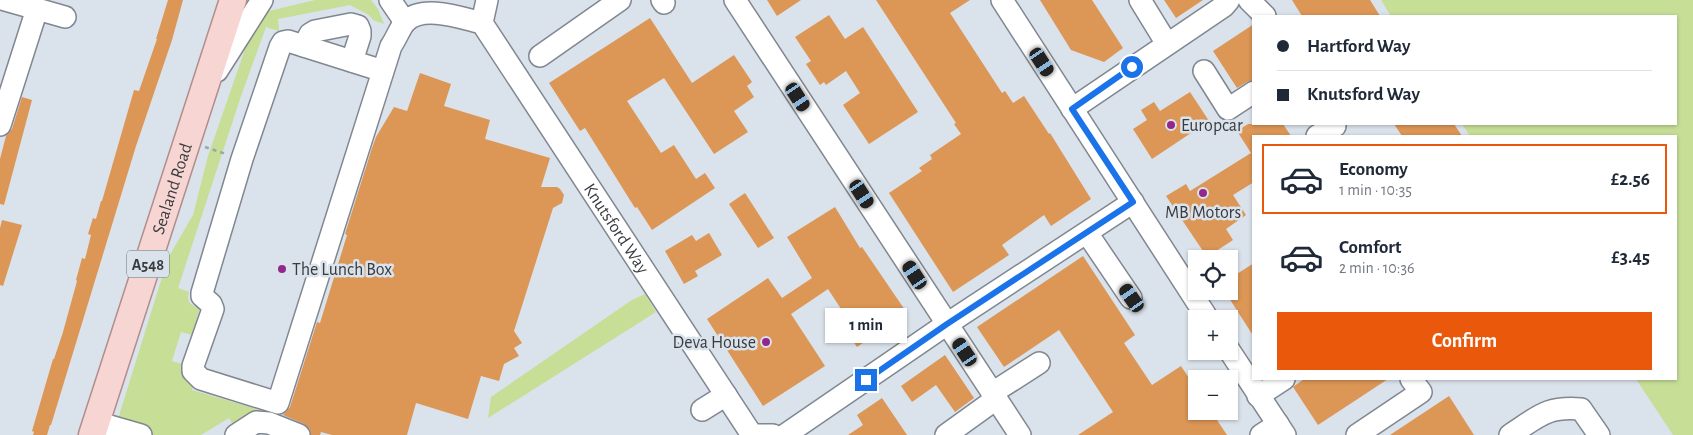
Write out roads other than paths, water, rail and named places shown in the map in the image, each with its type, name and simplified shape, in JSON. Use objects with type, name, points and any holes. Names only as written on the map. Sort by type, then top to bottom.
[{"type":"main road","name":"Sealand Road","points":[[94,428],[233,0]]},
{"type":"street","points":[[5,0],[65,17]]},
{"type":"street","points":[[204,92],[262,0]]},
{"type":"street","points":[[390,0],[405,22]]},
{"type":"street","points":[[383,71],[288,41],[283,42],[280,47],[242,158],[202,293],[202,296],[211,304],[212,310],[194,363],[193,371],[201,379],[278,403],[391,46],[405,22],[415,16],[432,12],[482,23],[487,0]]},
{"type":"street","points":[[540,56],[620,0]]},
{"type":"street","points":[[735,0],[1020,435]]},
{"type":"street","points":[[1002,0],[1202,310]]},
{"type":"street","points":[[1140,0],[1167,44]]},
{"type":"street","points":[[1072,109],[1224,6],[1229,0]]},
{"type":"street","points":[[1248,0],[1264,15]]},
{"type":"street","points":[[0,125],[37,9]]},
{"type":"street","name":"Knutsford Way","points":[[482,23],[752,435],[773,435]]},
{"type":"street","points":[[304,46],[310,34],[316,31],[351,24],[358,26],[360,36],[352,62]]},
{"type":"street","points":[[1204,71],[1228,109],[1252,93]]},
{"type":"street","points":[[1320,135],[1337,129]]},
{"type":"street","points":[[785,435],[947,324],[1133,202]]},
{"type":"street","points":[[1087,233],[1132,298]]},
{"type":"street","points":[[1235,360],[1258,396],[1275,431]]},
{"type":"street","points":[[946,435],[1039,363]]},
{"type":"street","points":[[1258,396],[1282,380]]},
{"type":"street","points":[[1357,435],[1421,392],[1412,380]]},
{"type":"street","points":[[702,410],[726,395]]},
{"type":"street","points":[[1510,435],[1544,413],[1562,407],[1581,409],[1599,435]]},
{"type":"street","points":[[236,435],[256,422],[269,423],[299,435]]},
{"type":"street","points":[[94,428],[141,435]]},
{"type":"place","name":"Europcar","points":[[1171,125]]},
{"type":"place","name":"MB Motors","points":[[1203,193]]},
{"type":"place","name":"The Lunch Box","points":[[282,269]]},
{"type":"place","name":"Deva House","points":[[766,342]]}]
